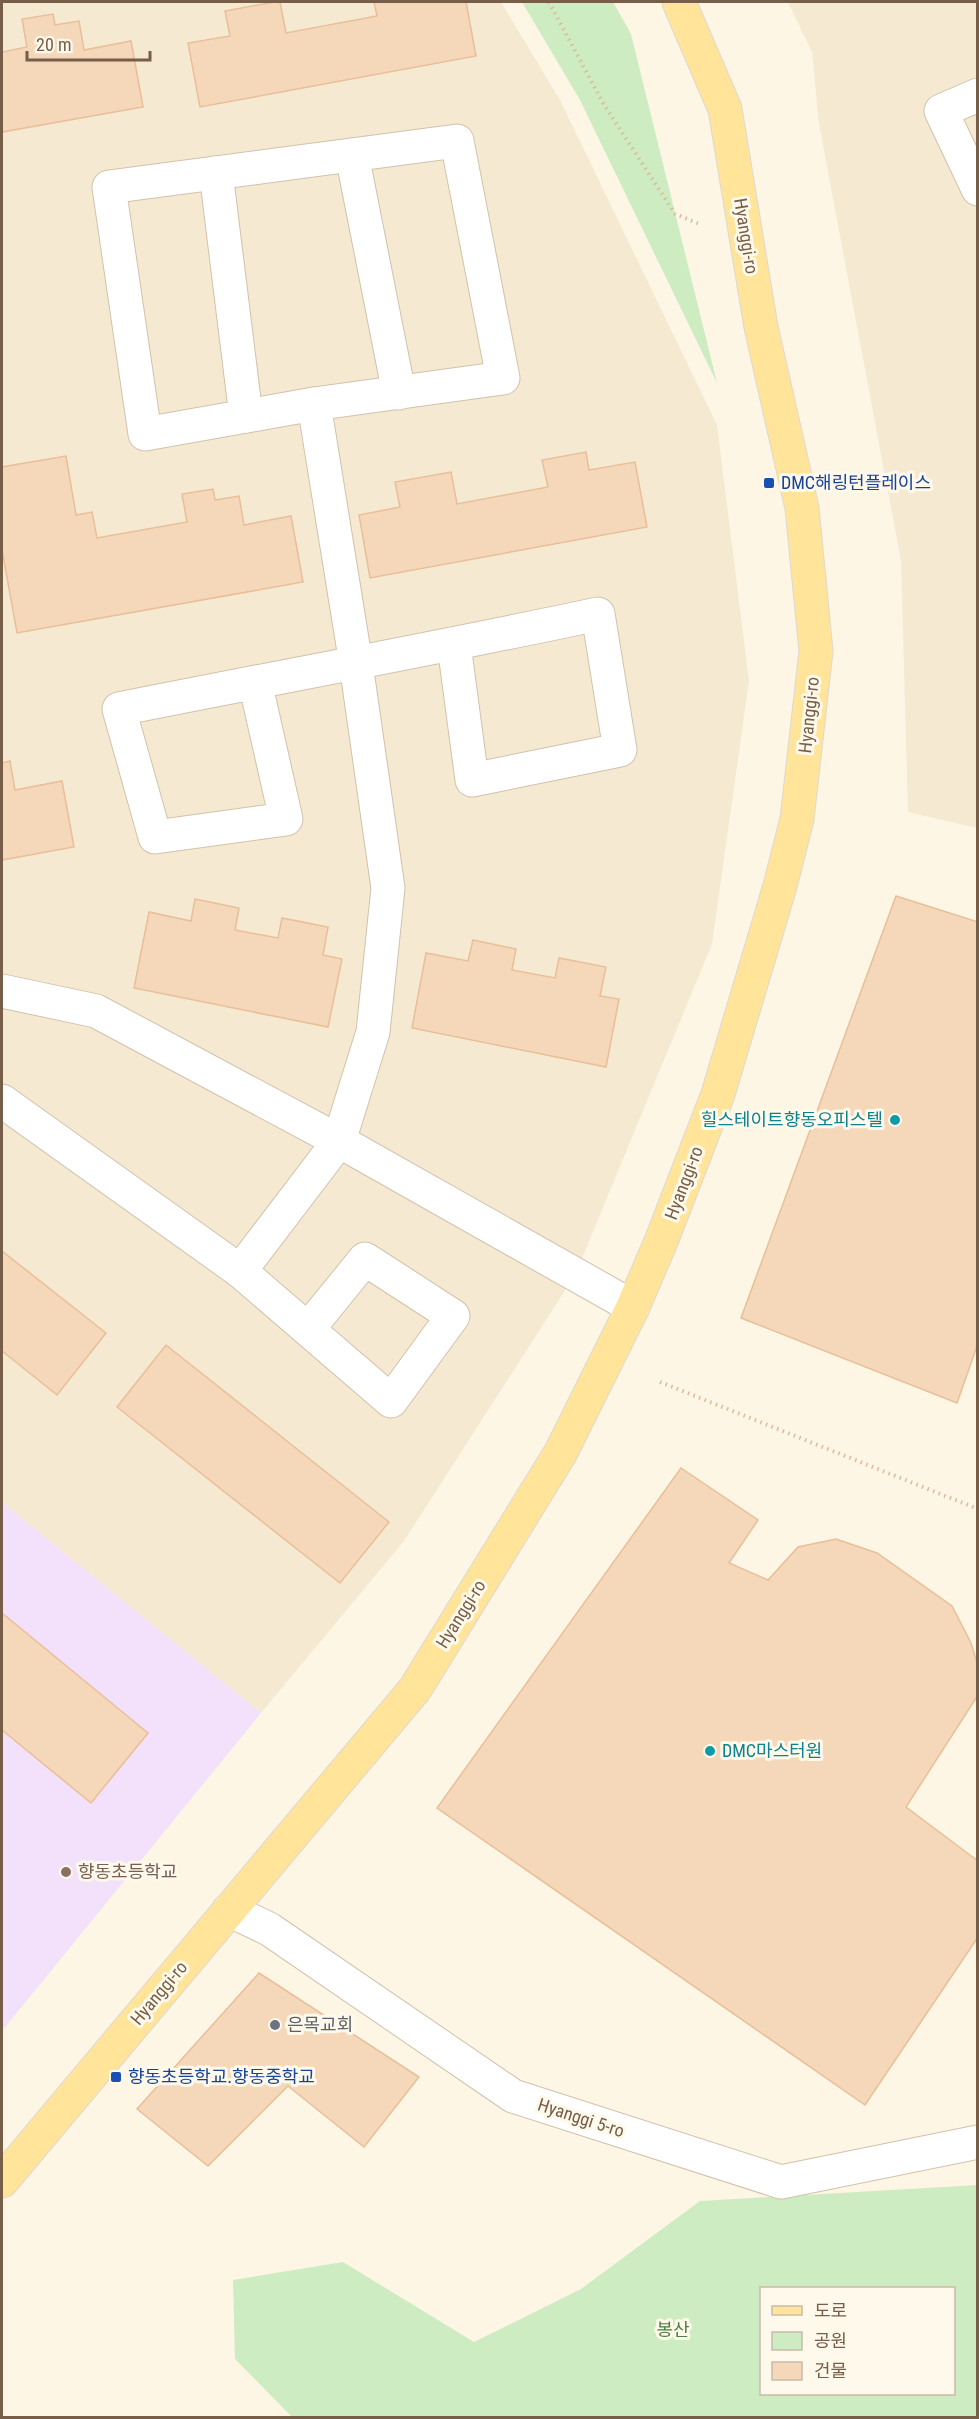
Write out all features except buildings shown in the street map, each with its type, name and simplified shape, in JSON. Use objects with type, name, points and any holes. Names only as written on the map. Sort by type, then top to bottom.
[{"type":"main road","name":"Hyanggi-ro","points":[[2,2181],[415,1689],[561,1452],[633,1307],[718,1094],[780,886],[797,819],[816,651],[802,508],[761,327],[725,109],[679,2]]},
{"type":"street","points":[[978,95],[942,111],[978,189]]},
{"type":"street","points":[[457,141],[503,378],[314,404],[145,434],[109,187],[216,173],[457,141]]},
{"type":"street","points":[[352,155],[399,393]]},
{"type":"street","points":[[216,173],[246,416]]},
{"type":"street","points":[[240,1271],[339,1141],[373,1032],[388,888],[356,664],[314,404]]},
{"type":"street","points":[[255,682],[286,819],[155,837],[119,709],[255,682],[454,645],[598,614],[620,750],[472,780],[454,645]]},
{"type":"street","points":[[2,991],[96,1011],[339,1141],[633,1307]]},
{"type":"street","points":[[2,1101],[240,1271],[308,1329]]},
{"type":"street","name":"Hyanggi 5-ro","points":[[229,1910],[269,1929],[513,2096],[781,2182],[978,2142]]},
{"type":"path","points":[[549,2],[603,103],[675,214],[702,225]]},
{"type":"path","points":[[660,1382],[978,1509]]},
{"type":"shaded area","points":[[2,2],[501,2],[560,100],[717,425],[749,681],[712,944],[575,1275],[404,1541],[261,1713],[2,1502]]},
{"type":"shaded area","points":[[788,2],[977,2],[977,828],[908,812],[901,561],[819,124],[812,52]]},
{"type":"shaded area","name":"향동초등학교","points":[[2,1502],[261,1713],[2,2031]]},
{"type":"green space","points":[[522,2],[613,2],[631,34],[717,383],[580,100]]},
{"type":"green space","name":"봉산","points":[[977,2185],[977,2417],[292,2417],[235,2359],[233,2280],[343,2262],[474,2342],[581,2289],[700,2201]]},
{"type":"place","name":"DMC해링턴플레이스","points":[[769,483]]},
{"type":"place","name":"힐스테이트향동오피스텔","points":[[895,1120]]},
{"type":"place","name":"DMC마스터원","points":[[710,1751]]},
{"type":"place","name":"향동초등학교","points":[[66,1872]]},
{"type":"place","name":"은목교회","points":[[275,2025]]},
{"type":"place","name":"향동초등학교.향동중학교","points":[[116,2077]]}]
